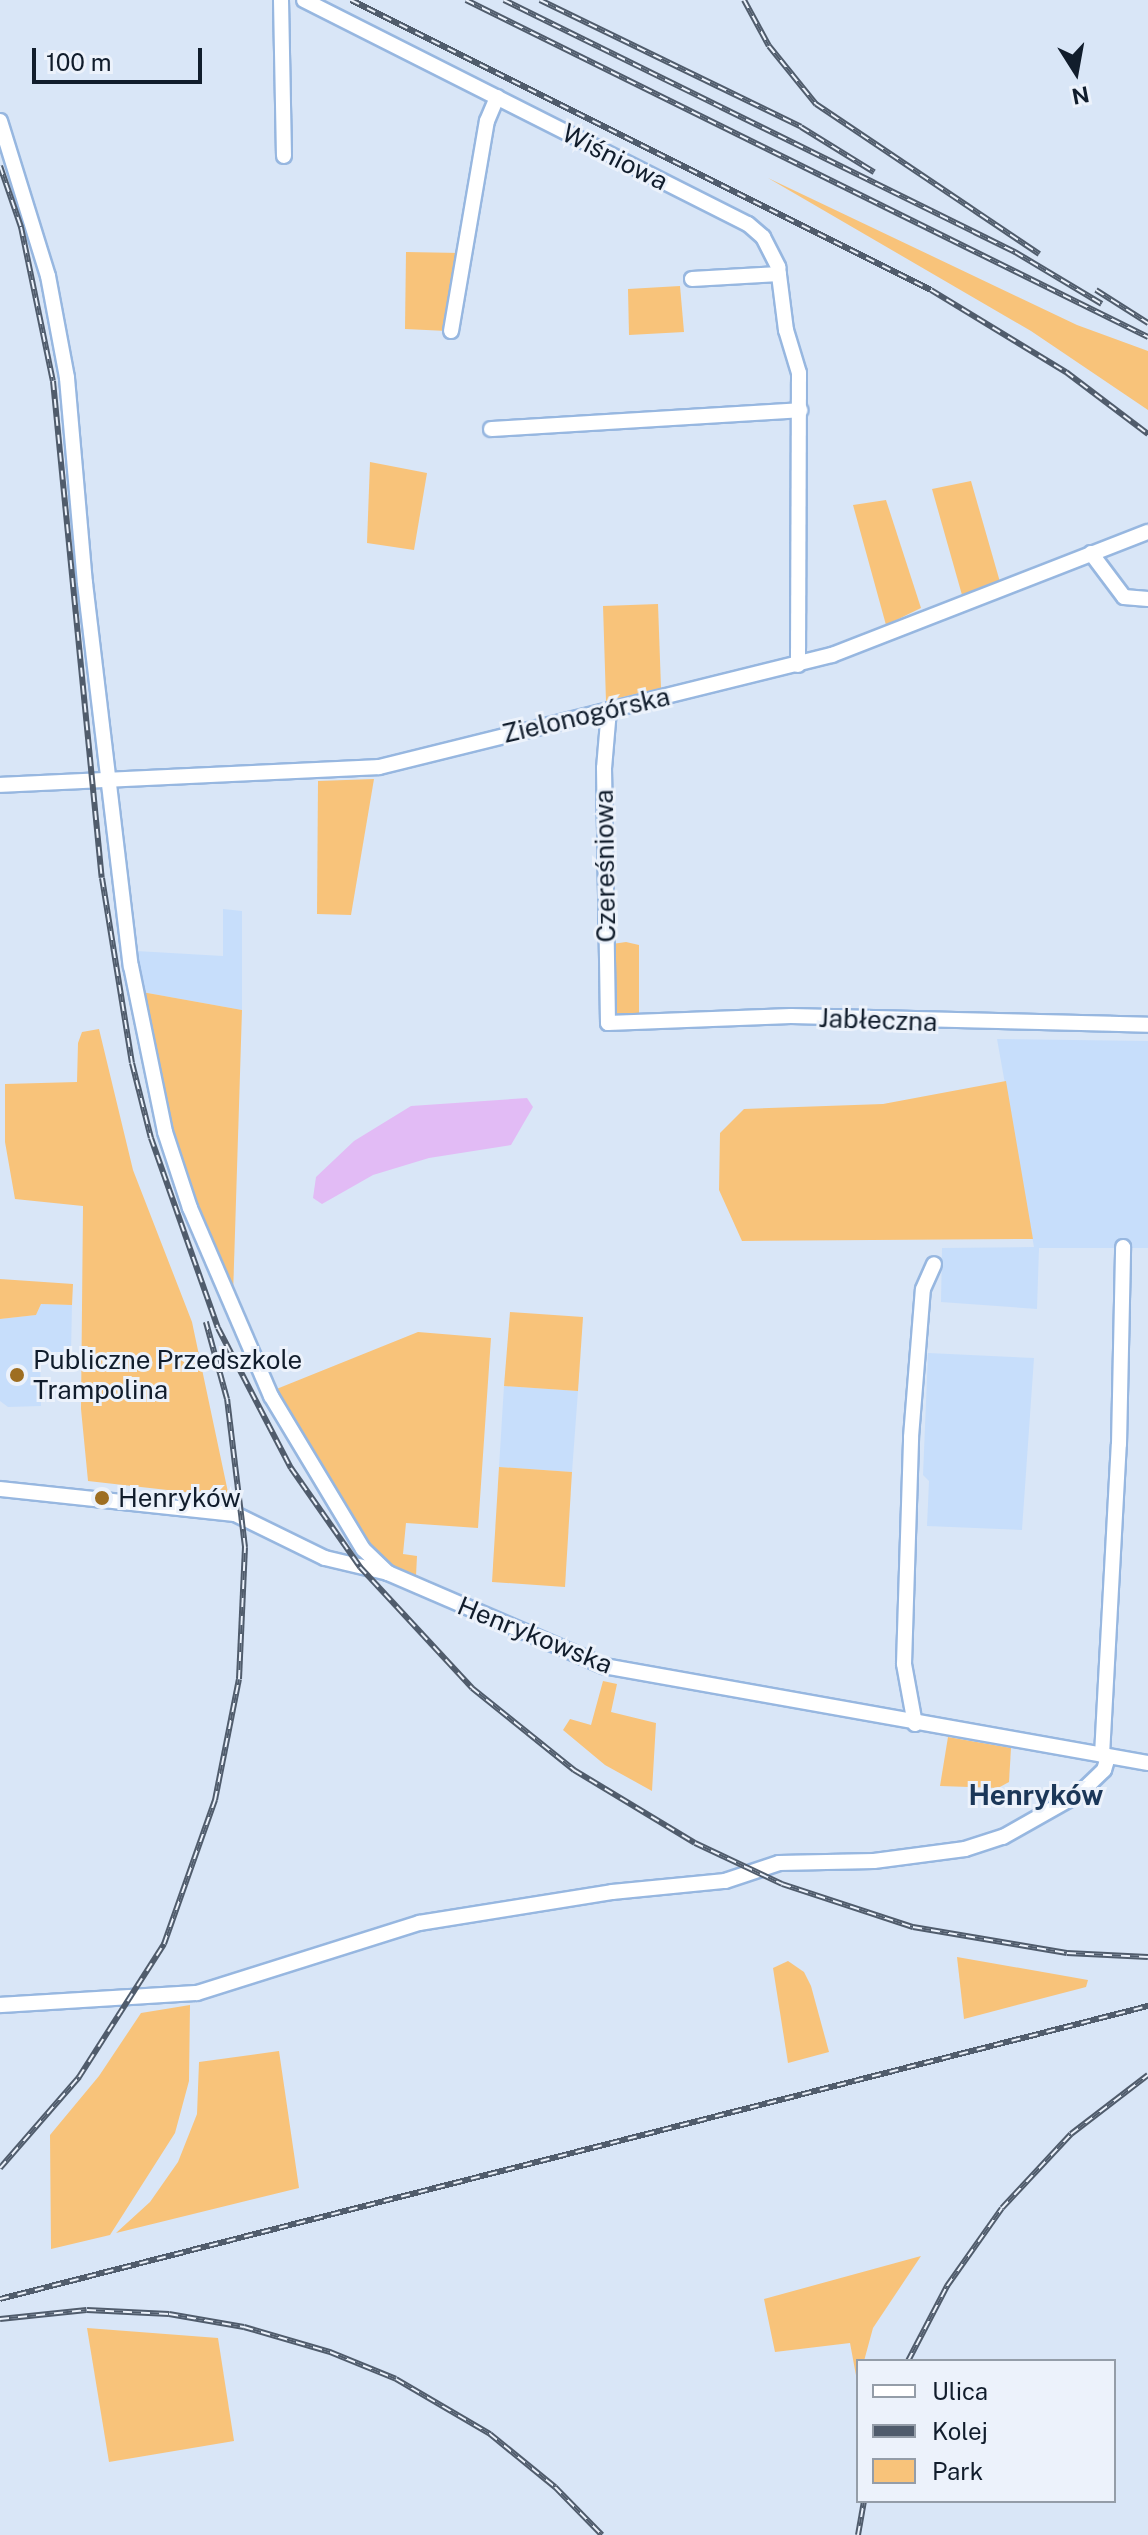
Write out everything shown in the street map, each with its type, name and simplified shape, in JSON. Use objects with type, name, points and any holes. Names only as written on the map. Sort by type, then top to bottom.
[{"type":"street","points":[[281,0],[284,156]]},
{"type":"street","name":"Wiśniowa","points":[[304,0],[748,224],[772,250],[779,274],[786,330],[799,373],[798,665]]},
{"type":"street","points":[[451,331],[487,121],[497,97]]},
{"type":"street","points":[[0,121],[48,276],[67,378],[131,966],[152,1080],[190,1208],[271,1396],[363,1549],[388,1573]]},
{"type":"street","points":[[692,279],[779,274]]},
{"type":"street","points":[[491,429],[800,410]]},
{"type":"street","name":"Zielonogórska","points":[[0,785],[379,767],[798,665],[1148,532]]},
{"type":"street","points":[[1091,553],[1124,597],[1148,599]]},
{"type":"street","name":"Czereśniowa","points":[[608,1023],[604,768],[609,710]]},
{"type":"street","name":"Jabłeczna","points":[[608,1023],[791,1016],[1148,1025]]},
{"type":"street","points":[[0,2005],[197,1993],[419,1923],[612,1892],[725,1881],[779,1863],[874,1861],[965,1849],[1003,1837],[1079,1794],[1104,1770],[1119,1444],[1123,1247]]},
{"type":"street","points":[[915,1724],[904,1664],[911,1437],[923,1289],[934,1264]]},
{"type":"street","name":"Henrykowska","points":[[0,1489],[216,1510],[256,1522],[342,1564],[388,1573],[604,1666],[915,1724],[1148,1763]]},
{"type":"shaded area","points":[[223,909],[242,911],[242,1010],[142,992],[136,951],[223,956]]},
{"type":"shaded area","points":[[997,1039],[1148,1041],[1148,1248],[1039,1248],[1037,1309],[941,1302],[942,1248],[1034,1247]]},
{"type":"shaded area","points":[[527,1098],[533,1107],[511,1145],[429,1158],[373,1175],[322,1204],[313,1198],[316,1177],[354,1141],[411,1106]]},
{"type":"shaded area","points":[[41,1304],[72,1305],[71,1352],[40,1352],[41,1406],[8,1407],[0,1401],[0,1319],[36,1315]]},
{"type":"shaded area","points":[[928,1353],[1034,1358],[1022,1530],[927,1526],[929,1481],[923,1475]]},
{"type":"shaded area","points":[[504,1386],[578,1391],[572,1472],[499,1467]]},
{"type":"green space","points":[[768,178],[1077,325],[1148,351],[1148,410],[1031,331]]},
{"type":"green space","points":[[406,252],[461,253],[447,331],[405,329]]},
{"type":"green space","points":[[680,286],[684,332],[629,335],[628,289]]},
{"type":"green space","points":[[370,462],[427,473],[414,550],[367,543]]},
{"type":"green space","points":[[971,481],[1000,582],[962,595],[932,489]]},
{"type":"green space","points":[[886,500],[921,608],[886,625],[853,505]]},
{"type":"green space","points":[[658,604],[661,688],[606,701],[603,606]]},
{"type":"green space","points":[[374,779],[351,915],[317,914],[318,781]]},
{"type":"green space","points":[[626,942],[639,945],[639,1017],[613,1016],[612,944]]},
{"type":"green space","points":[[142,992],[242,1010],[233,1296],[175,1154]]},
{"type":"green space","points":[[99,1029],[133,1170],[192,1322],[229,1497],[88,1481],[81,1409],[83,1206],[15,1199],[5,1142],[5,1084],[77,1082],[78,1043],[82,1032]]},
{"type":"green space","points":[[1006,1081],[1033,1239],[742,1241],[719,1190],[720,1133],[744,1109],[883,1104]]},
{"type":"green space","points":[[0,1279],[73,1284],[72,1305],[41,1304],[36,1315],[0,1319]]},
{"type":"green space","points":[[510,1312],[583,1317],[578,1391],[504,1386]]},
{"type":"green space","points":[[418,1332],[491,1338],[478,1528],[406,1523],[403,1554],[417,1556],[416,1576],[389,1564],[365,1539],[274,1390]]},
{"type":"green space","points":[[499,1467],[572,1472],[565,1587],[492,1582]]},
{"type":"green space","points":[[603,1681],[617,1684],[611,1712],[656,1723],[652,1791],[605,1765],[563,1730],[570,1719],[591,1725]]},
{"type":"green space","points":[[948,1737],[1011,1748],[1009,1782],[998,1788],[940,1786]]},
{"type":"green space","points":[[957,1957],[1088,1980],[1086,1987],[964,2019]]},
{"type":"green space","points":[[788,1961],[804,1972],[811,1986],[829,2052],[788,2063],[773,1968]]},
{"type":"green space","points":[[190,2005],[189,2081],[175,2133],[110,2235],[51,2249],[50,2135],[99,2076],[141,2013]]},
{"type":"green space","points":[[279,2051],[299,2188],[116,2233],[150,2202],[178,2162],[197,2114],[199,2062]]},
{"type":"green space","points":[[921,2256],[873,2328],[865,2359],[856,2359],[856,2375],[850,2343],[775,2352],[764,2299]]},
{"type":"green space","points":[[87,2328],[218,2338],[234,2441],[109,2462]]},
{"type":"railway","points":[[351,0],[931,290],[1066,372],[1148,434]]},
{"type":"railway","points":[[466,0],[1148,337]]},
{"type":"railway","points":[[504,0],[1015,252],[1102,304]]},
{"type":"railway","points":[[540,0],[801,127],[874,172]]},
{"type":"railway","points":[[744,0],[769,46],[816,104],[1039,254]]},
{"type":"railway","points":[[0,166],[21,227],[53,381],[102,878],[132,1063],[151,1138],[218,1328],[291,1468],[360,1567],[472,1688],[574,1770],[695,1843],[782,1884],[913,1927],[1067,1953],[1148,1957]]},
{"type":"railway","points":[[1096,290],[1148,323]]},
{"type":"railway","points":[[0,2168],[79,2077],[164,1944],[215,1800],[239,1679],[245,1547],[227,1399],[206,1322]]},
{"type":"railway","points":[[0,2299],[1148,2006]]},
{"type":"railway","points":[[909,2359],[947,2286],[1002,2208],[1071,2134],[1148,2075]]},
{"type":"railway","points":[[0,2319],[87,2310],[169,2314],[244,2327],[330,2352],[396,2379],[490,2434],[555,2487],[602,2535]]},
{"type":"railway","points":[[858,2535],[864,2503]]},
{"type":"place","name":"Publiczne Przedszkole Trampolina","points":[[17,1375]]},
{"type":"place","name":"Henryków","points":[[102,1498]]},
{"type":"district","name":"Henryków","points":[[1036,1795]]}]
